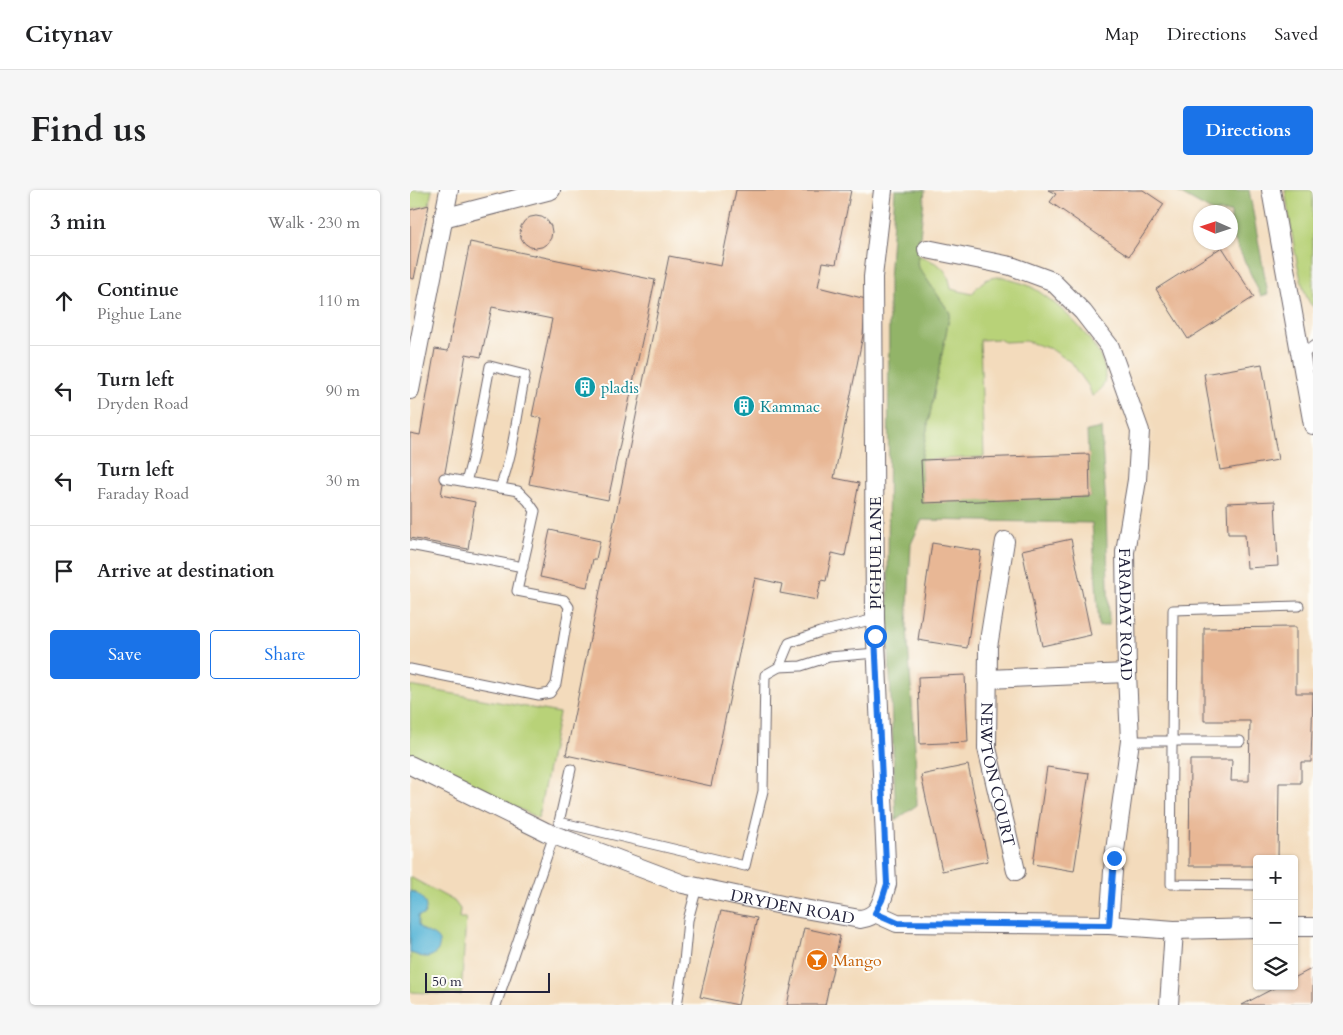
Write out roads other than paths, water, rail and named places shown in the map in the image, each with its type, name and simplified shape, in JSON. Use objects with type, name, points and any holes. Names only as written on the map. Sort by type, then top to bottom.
[{"type":"street","points":[[410,390],[413,357],[446,203],[551,190]]},
{"type":"street","name":"PIGHUE LANE","points":[[875,913],[887,884],[875,619],[874,277],[883,190]]},
{"type":"street","points":[[1271,190],[1307,352],[1313,425]]},
{"type":"street","name":"FARADAY ROAD","points":[[927,249],[1011,266],[1052,281],[1083,312],[1110,347],[1140,431],[1137,480],[1125,552],[1130,741],[1114,858],[1109,925]]},
{"type":"street","name":"NEWTON COURT","points":[[1005,541],[988,647],[987,748],[1016,871]]},
{"type":"street","name":"NEWTON COURT","points":[[987,679],[1127,673]]},
{"type":"street","name":"DRYDEN ROAD","points":[[410,765],[554,835],[683,884],[782,905],[860,919],[868,918],[875,913],[898,923],[1109,925],[1174,930],[1253,928]]},
{"type":"street","points":[[1298,927],[1313,927]]},
{"type":"street","points":[[1169,1005],[1174,930]]},
{"type":"lane","points":[[466,482],[473,456],[490,366],[525,375],[513,442],[500,488]]},
{"type":"lane","points":[[410,669],[539,695],[550,693],[556,684],[569,607],[564,600],[517,591],[535,511],[518,491],[444,478]]},
{"type":"lane","points":[[410,545],[523,567]]},
{"type":"lane","points":[[1253,885],[1171,884],[1173,610],[1299,606]]},
{"type":"lane","points":[[779,667],[789,643],[820,632],[875,619]]},
{"type":"lane","points":[[571,769],[559,822],[745,866],[763,791],[765,675],[779,667],[801,666],[829,658],[876,653]]},
{"type":"lane","points":[[1130,741],[1240,741]]},
{"type":"lane","points":[[496,1005],[554,835]]},
{"type":"lane","points":[[677,1005],[688,920],[697,887]]},
{"type":"water","points":[[410,891],[421,897],[426,907],[424,915],[418,916],[418,925],[422,930],[435,936],[439,941],[439,948],[435,954],[429,957],[421,957],[410,953]]},
{"type":"place","name":"pladis","points":[[585,387]]},
{"type":"place","name":"Kammac","points":[[744,406]]},
{"type":"place","name":"Mango","points":[[817,960]]}]
